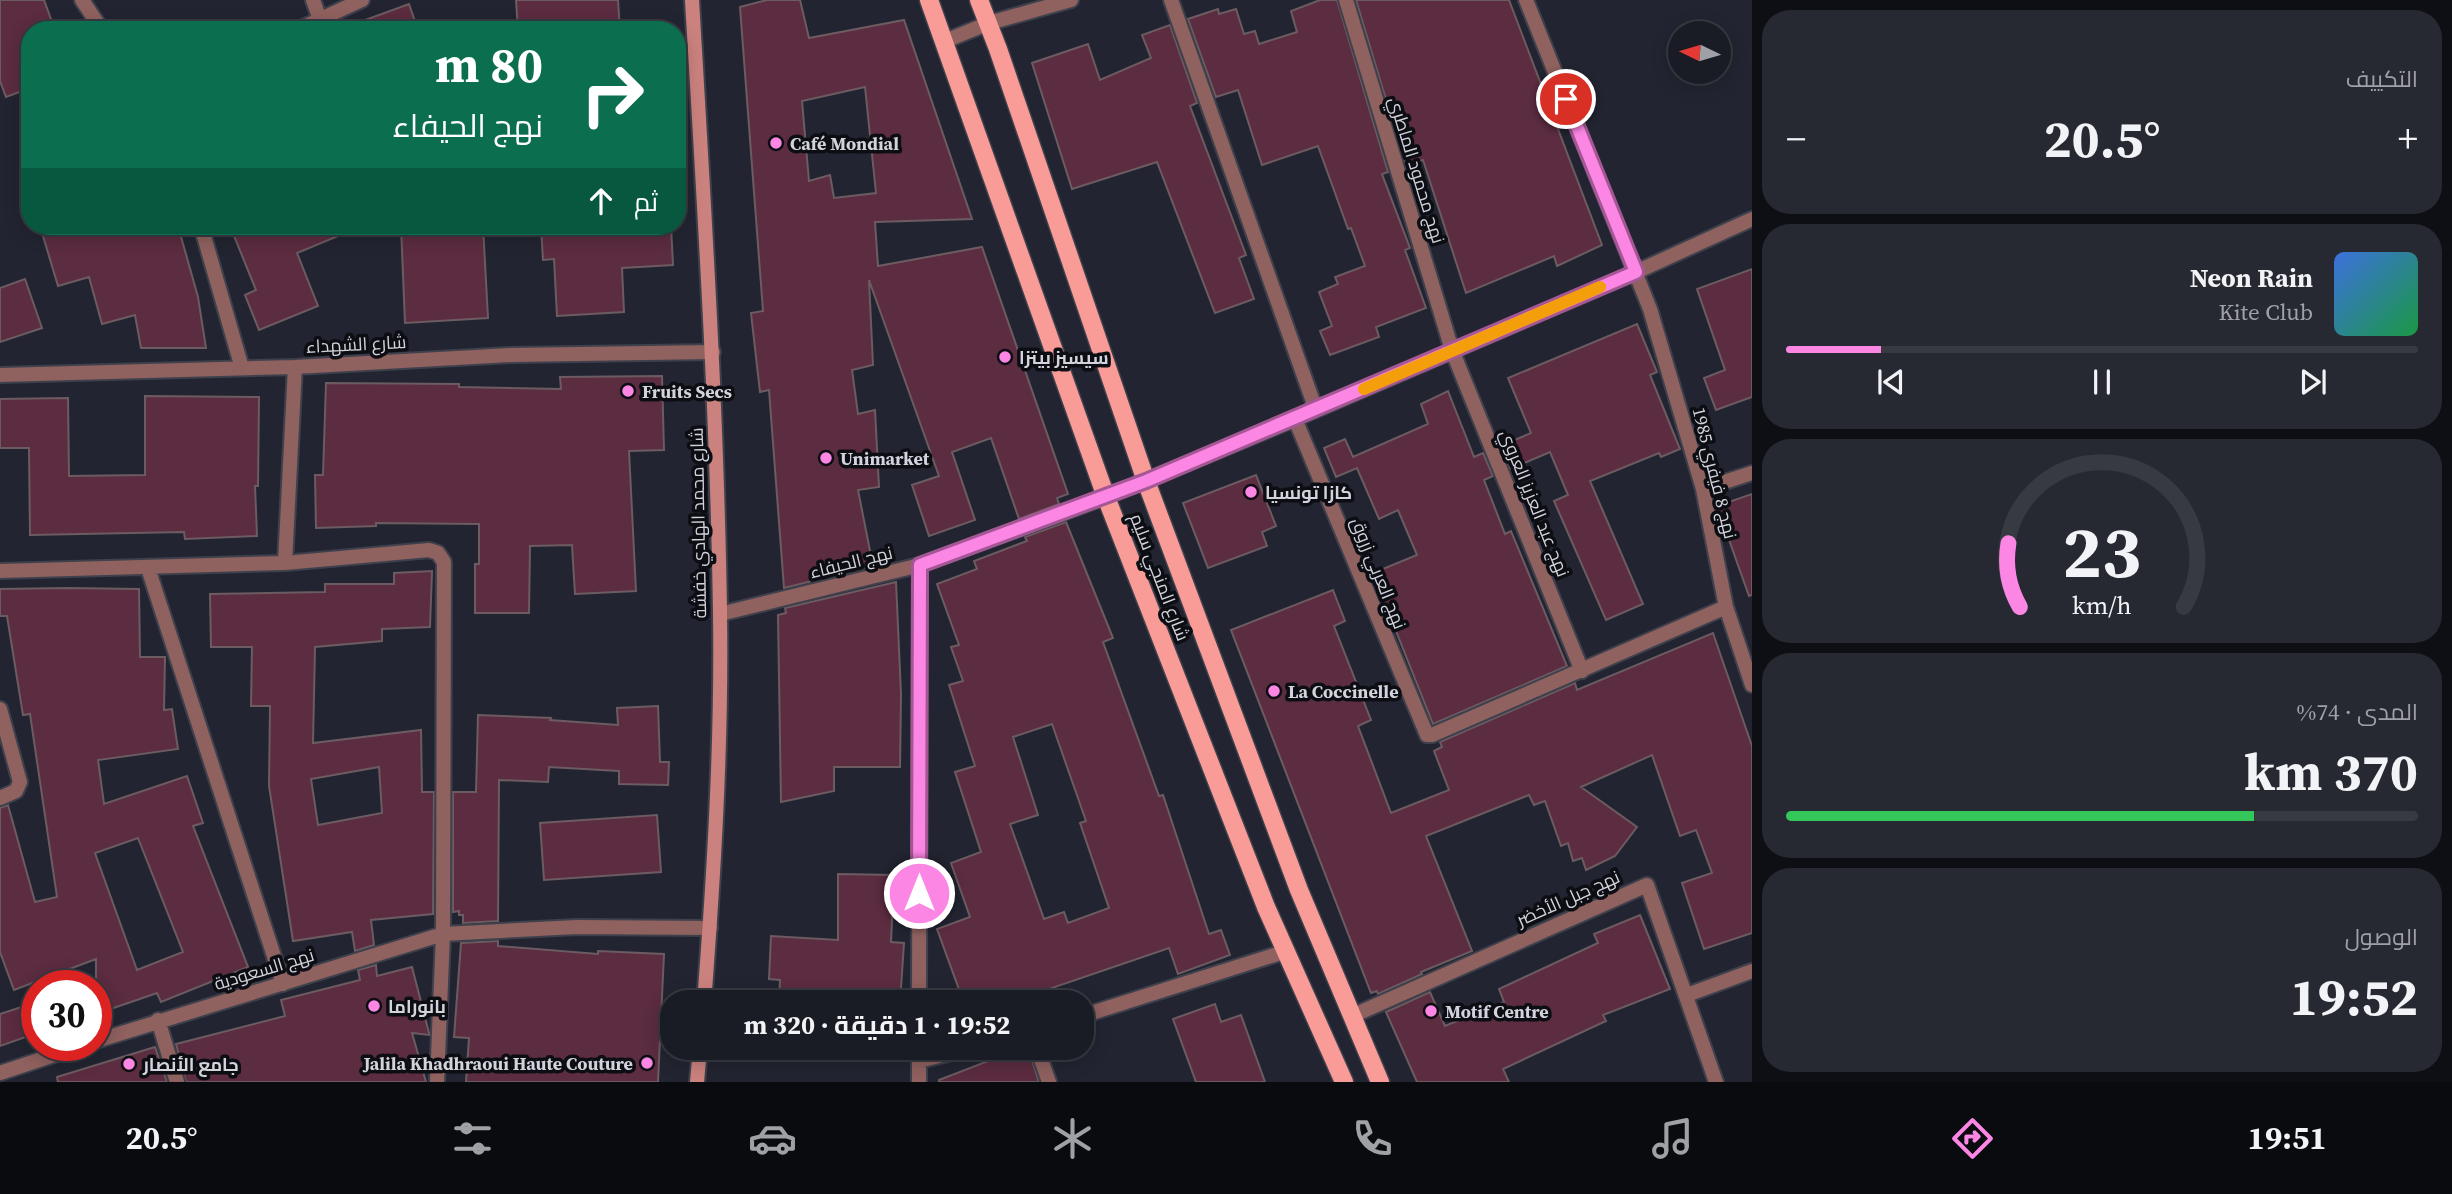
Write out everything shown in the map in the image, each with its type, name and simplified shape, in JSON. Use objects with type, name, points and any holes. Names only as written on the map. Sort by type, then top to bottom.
[{"type":"main road","name":"شارع محمد الهادي خفشة","points":[[692,0],[713,352],[720,614],[719,744],[705,990]]},
{"type":"main road","name":"شارع المنجي سليم","points":[[929,0],[1106,497],[1266,907],[1344,1082]]},
{"type":"main road","name":"شارع المنجي سليم","points":[[979,0],[1146,481],[1299,890],[1380,1082]]},
{"type":"main road","points":[[697,1082],[699,1060]]},
{"type":"street","points":[[82,0],[96,21]]},
{"type":"street","points":[[313,0],[320,20],[362,0]]},
{"type":"street","points":[[945,41],[989,23],[1071,0]]},
{"type":"street","points":[[1171,0],[1316,410]]},
{"type":"street","name":"نهج محمود الماطري","points":[[1346,0],[1452,350]]},
{"type":"street","name":"نهج 8 فيفري 1985","points":[[1526,0],[1650,309],[1703,489],[1726,607],[1752,685]]},
{"type":"street","name":"نهج الحيفاء","points":[[720,614],[920,565],[1106,497],[1316,410],[1752,219]]},
{"type":"street","points":[[204,235],[242,368]]},
{"type":"street","name":"نهج عبد العزيز العروي","points":[[1452,350],[1582,671]]},
{"type":"street","name":"شارع الشهداء","points":[[0,375],[295,367],[511,355],[713,352]]},
{"type":"street","points":[[285,564],[295,367]]},
{"type":"street","name":"نهج العربي زروق","points":[[1295,419],[1424,733],[1432,735],[1582,671]]},
{"type":"street","points":[[1703,489],[1752,473]]},
{"type":"street","points":[[0,571],[285,564],[429,550],[438,553],[444,562],[443,934],[437,1082]]},
{"type":"street","points":[[919,990],[920,565]]},
{"type":"street","points":[[148,568],[282,984]]},
{"type":"street","points":[[1582,671],[1726,607]]},
{"type":"street","points":[[0,709],[20,782],[16,791],[0,798]]},
{"type":"street","name":"نهج جبل الأخضر","points":[[1352,1016],[1647,884],[1716,1082]]},
{"type":"street","name":"نهج السعودية","points":[[112,1036],[443,934],[577,928],[710,928]]},
{"type":"street","points":[[1094,1013],[1287,951]]},
{"type":"street","points":[[1687,995],[1752,971]]},
{"type":"street","points":[[158,1020],[177,1082]]},
{"type":"street","points":[[919,1060],[919,1082]]},
{"type":"street","points":[[1041,1060],[1049,1082]]},
{"type":"street","points":[[0,1073],[36,1061]]},
{"type":"building","points":[[0,0],[44,0],[52,21],[21,21],[21,91],[6,97],[0,81]]},
{"type":"building","points":[[516,0],[618,0],[619,21],[517,21]]},
{"type":"building","points":[[767,0],[800,0],[809,38],[904,20],[972,219],[875,222],[878,266],[982,247],[1068,494],[1057,498],[1059,504],[1019,519],[991,438],[952,452],[975,520],[929,536],[912,485],[939,476],[869,280],[873,365],[852,370],[858,414],[875,410],[879,487],[858,490],[873,566],[784,588],[769,390],[760,392],[751,313],[763,311],[740,7]],"holes":[[[865,87],[876,193],[834,198],[830,175],[809,181],[802,101]]]},
{"type":"building","points":[[1320,0],[1337,0],[1388,172],[1382,174],[1410,248],[1405,250],[1426,308],[1376,327],[1379,337],[1330,355],[1320,331],[1332,326],[1319,292],[1338,284],[1335,277],[1365,266],[1351,228],[1348,229],[1318,146],[1262,165],[1238,90],[1216,97],[1188,19],[1218,9],[1219,14],[1236,9],[1244,34],[1255,31],[1259,44],[1297,32],[1291,11]]},
{"type":"building","points":[[1356,0],[1509,0],[1602,245],[1557,266],[1554,256],[1466,293],[1423,160],[1406,166]]},
{"type":"building","points":[[409,4],[415,21],[362,21]]},
{"type":"building","points":[[1170,25],[1197,103],[1190,106],[1246,255],[1239,258],[1254,299],[1215,313],[1157,162],[1072,189],[1032,63],[1088,44],[1100,80],[1151,58],[1142,35]]},
{"type":"building","points":[[43,235],[181,235],[198,297],[206,348],[141,348],[135,315],[102,324],[89,277],[58,286]]},
{"type":"building","points":[[234,235],[340,235],[297,253],[318,306],[259,330],[245,295],[256,290]]},
{"type":"building","points":[[401,235],[483,235],[488,318],[405,323]]},
{"type":"building","points":[[542,235],[671,235],[673,265],[622,268],[624,312],[557,316],[554,259],[543,260]]},
{"type":"building","points":[[1752,269],[1752,397],[1716,410],[1704,378],[1725,370],[1697,289]]},
{"type":"building","points":[[25,279],[42,328],[0,342],[0,288]]},
{"type":"building","points":[[1637,324],[1657,372],[1650,375],[1680,449],[1661,457],[1659,453],[1590,481],[1643,604],[1606,620],[1554,501],[1568,495],[1550,452],[1510,469],[1501,446],[1531,433],[1508,378]]},
{"type":"building","points":[[662,376],[664,450],[629,451],[636,591],[575,594],[572,545],[530,546],[529,613],[475,613],[475,564],[479,564],[479,524],[376,523],[376,526],[316,528],[315,475],[323,475],[326,383],[459,384],[459,387],[561,389],[560,377]]},
{"type":"building","points":[[1448,391],[1474,457],[1483,453],[1493,476],[1484,480],[1505,534],[1511,531],[1567,666],[1433,724],[1373,573],[1417,555],[1398,510],[1379,519],[1357,468],[1336,477],[1324,448],[1345,439],[1353,457],[1428,424],[1421,404]]},
{"type":"building","points":[[145,396],[259,397],[258,486],[255,486],[257,536],[185,539],[184,532],[30,535],[29,448],[0,448],[0,399],[68,398],[69,476],[145,475]]},
{"type":"building","points":[[1256,475],[1276,526],[1262,532],[1267,546],[1208,568],[1183,503]]},
{"type":"building","points":[[1752,494],[1752,595],[1749,596],[1717,506]]},
{"type":"building","points":[[1066,522],[1113,638],[1103,642],[1159,796],[1163,795],[1209,934],[1221,930],[1230,955],[1178,974],[1169,948],[1046,990],[959,990],[937,929],[970,917],[951,863],[981,852],[955,772],[975,766],[949,685],[963,681],[951,647],[959,645],[937,584],[977,569],[974,561],[1027,541],[1025,537]],"holes":[[[1052,724],[1086,821],[1080,823],[1109,908],[1068,923],[1064,912],[1044,919],[1010,824],[1038,815],[1013,737]]]},
{"type":"building","points":[[432,571],[430,627],[382,629],[382,641],[315,647],[313,743],[421,730],[422,792],[434,792],[433,914],[371,920],[374,945],[355,951],[352,932],[293,941],[269,786],[270,706],[251,706],[252,647],[211,647],[210,594],[325,592],[325,584],[394,584],[394,573]],"holes":[[[379,767],[382,813],[318,825],[311,779]]]},
{"type":"building","points":[[896,582],[901,694],[900,767],[834,767],[834,791],[781,802],[778,615],[786,613],[785,608]]},
{"type":"building","points":[[0,589],[139,589],[140,657],[165,657],[164,710],[172,709],[178,749],[98,760],[104,804],[187,776],[203,823],[193,826],[248,967],[161,1002],[157,993],[112,1008],[112,970],[96,970],[96,959],[67,970],[21,970],[21,987],[14,990],[0,952],[0,808],[8,805],[35,902],[57,897],[30,714],[23,715],[7,616],[0,616]],"holes":[[[138,838],[183,952],[137,970],[95,853]]]},
{"type":"building","points":[[1333,590],[1345,621],[1334,626],[1371,720],[1358,726],[1391,813],[1449,790],[1434,751],[1442,747],[1440,742],[1575,683],[1577,690],[1713,633],[1752,746],[1752,933],[1704,949],[1682,883],[1712,873],[1696,830],[1680,836],[1652,755],[1581,787],[1637,827],[1615,856],[1586,870],[1582,858],[1573,861],[1568,843],[1561,846],[1545,801],[1534,805],[1529,795],[1426,836],[1472,951],[1421,972],[1422,974],[1378,994],[1377,991],[1371,993],[1231,630]]},
{"type":"building","points":[[658,706],[660,762],[669,762],[668,785],[619,784],[619,771],[549,767],[548,782],[499,780],[498,921],[463,923],[463,915],[459,915],[459,911],[453,912],[453,792],[476,792],[478,715],[551,718],[550,720],[618,725],[617,708]]},
{"type":"building","points":[[657,815],[661,872],[544,880],[540,823]]},
{"type":"building","points":[[838,874],[894,875],[891,942],[904,943],[901,990],[780,990],[780,980],[769,979],[771,936],[838,940]]},
{"type":"building","points":[[1640,915],[1670,989],[1603,1015],[1606,1021],[1503,1069],[1509,1082],[1417,1082],[1386,1012],[1430,992],[1445,1026],[1504,1002],[1499,989],[1598,943],[1594,934]]},
{"type":"building","points":[[498,941],[498,946],[598,954],[598,951],[664,954],[662,990],[660,990],[658,1082],[466,1082],[469,1038],[454,1037],[461,943]]},
{"type":"building","points":[[376,965],[377,976],[412,967],[429,1033],[412,1033],[426,1082],[186,1082],[176,1044],[285,1016],[281,1000],[360,980],[358,970]]},
{"type":"building","points":[[1215,1004],[1221,1022],[1241,1015],[1265,1082],[1196,1082],[1173,1019]]},
{"type":"building","points":[[21,1007],[21,1039],[0,1046],[0,1014]]},
{"type":"building","name":"جامع الأنصار","points":[[155,1047],[167,1082],[58,1082],[57,1077]]},
{"type":"building","points":[[991,1060],[1032,1060],[1039,1082],[939,1082]]},
{"type":"slow traffic","points":[[1364,389],[1600,287]]},
{"type":"place","name":"Café Mondial","points":[[776,143]]},
{"type":"place","name":"سيسيز بيتزا","points":[[1005,357]]},
{"type":"place","name":"Fruits Secs","points":[[628,391]]},
{"type":"place","name":"Unimarket","points":[[826,458]]},
{"type":"place","name":"كازا تونسيا","points":[[1251,492]]},
{"type":"place","name":"La Coccinelle","points":[[1274,691]]},
{"type":"place","name":"بانوراما","points":[[374,1006]]},
{"type":"place","name":"Motif Centre","points":[[1431,1011]]},
{"type":"place","name":"Jalila Khadhraoui Haute Couture","points":[[647,1063]]},
{"type":"place","name":"جامع الأنصار","points":[[129,1064]]},
{"type":"route","points":[[919,893],[920,565],[1146,481],[1636,272],[1566,99]]}]
